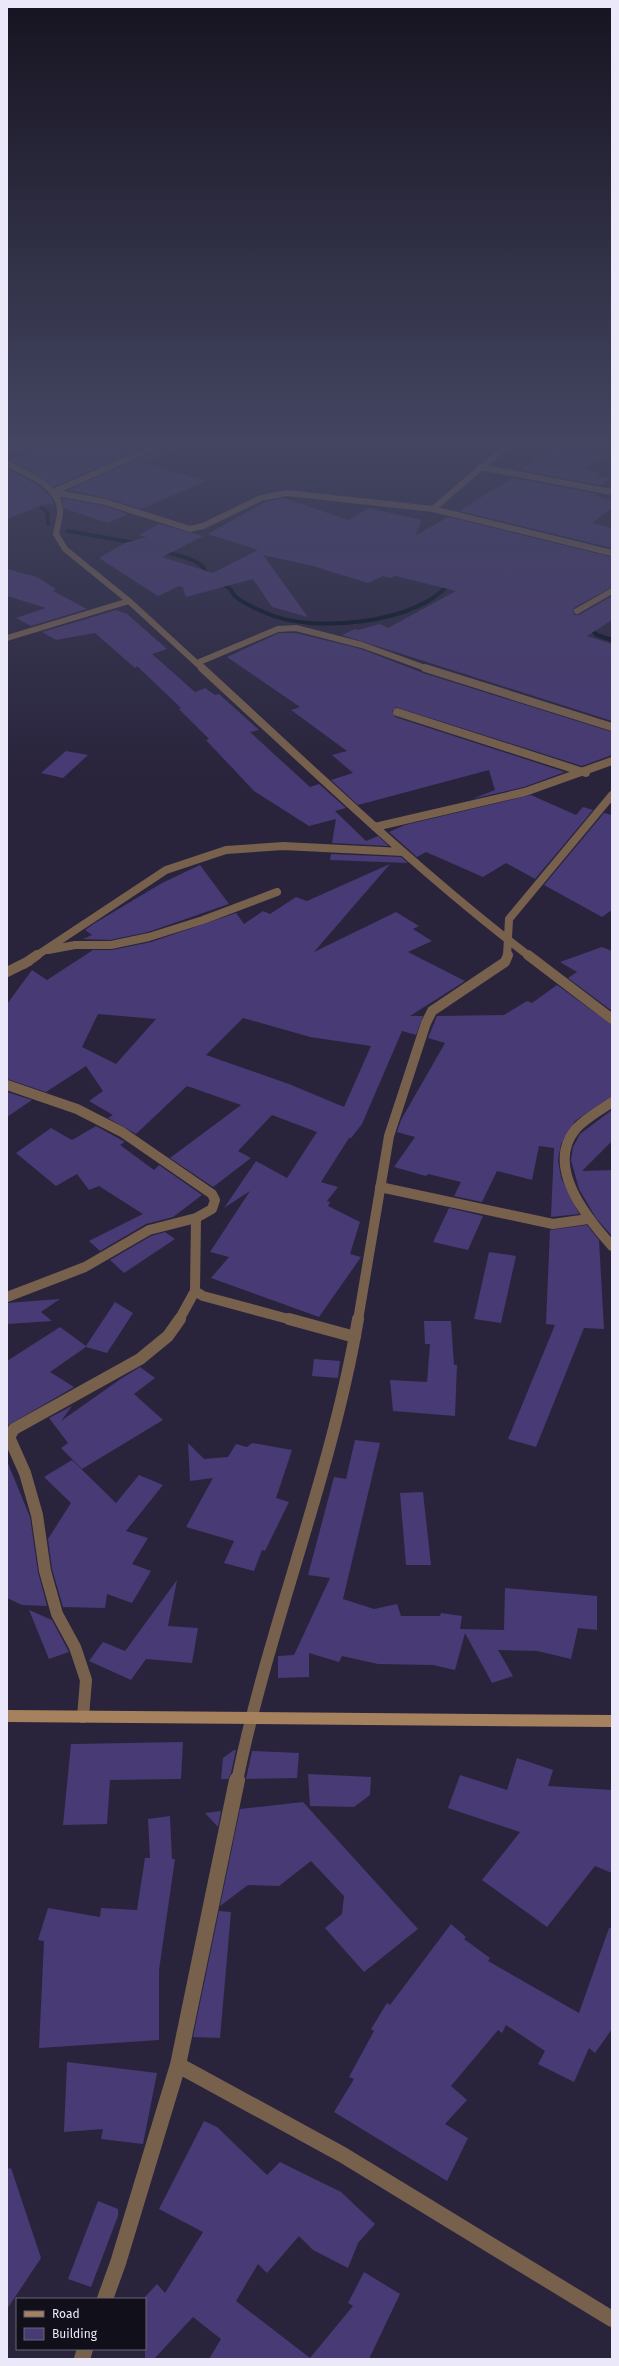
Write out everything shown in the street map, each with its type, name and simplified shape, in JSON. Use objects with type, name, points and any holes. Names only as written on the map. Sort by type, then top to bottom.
[{"type":"main road","points":[[7,1716],[612,1721]]},
{"type":"street","points":[[71,552],[197,663],[403,852],[508,940],[612,1019]]},
{"type":"street","points":[[577,611],[612,591]]},
{"type":"street","points":[[7,638],[129,602]]},
{"type":"street","points":[[197,663],[278,628],[296,628],[362,645],[409,663],[507,696],[612,727]]},
{"type":"street","points":[[397,712],[586,773]]},
{"type":"street","points":[[375,826],[516,795],[586,773],[612,761]]},
{"type":"street","points":[[105,2298],[118,2263],[178,2065],[250,1719],[324,1470],[355,1337],[389,1136],[429,1017],[432,1011],[505,962],[508,954],[509,919],[612,795]]},
{"type":"street","points":[[24,964],[166,870],[226,850],[283,846],[336,850],[403,852]]},
{"type":"street","points":[[7,972],[46,951],[75,945],[111,945],[149,937],[203,920],[277,892]]},
{"type":"street","points":[[7,1085],[77,1110],[122,1132],[212,1194],[216,1200],[212,1209],[196,1218],[149,1230],[85,1267],[7,1297]]},
{"type":"street","points":[[612,1102],[575,1130],[563,1156],[573,1193],[588,1219],[612,1246]]},
{"type":"street","points":[[380,1187],[554,1224],[588,1219]]},
{"type":"street","points":[[83,1717],[86,1680],[75,1647],[57,1614],[45,1572],[37,1515],[25,1473],[9,1437],[14,1429],[140,1359],[168,1336],[184,1313],[195,1291],[196,1218]]},
{"type":"street","points":[[195,1291],[203,1296],[355,1337]]},
{"type":"street","points":[[178,2065],[343,2155],[612,2319]]},
{"type":"building","points":[[109,552],[171,552],[162,557],[213,573],[253,552],[593,552],[612,557],[612,587],[575,607],[573,611],[574,615],[579,615],[612,596],[612,620],[587,636],[612,644],[612,721],[342,635],[355,629],[358,630],[380,624],[388,628],[456,591],[396,576],[390,578],[383,576],[368,583],[313,566],[263,555],[308,617],[272,607],[253,579],[186,597],[183,589],[185,588],[179,586],[158,596],[99,558]]},
{"type":"building","points":[[7,569],[37,577],[56,589],[53,591],[87,609],[31,626],[16,618],[46,608],[7,596]]},
{"type":"building","points":[[116,610],[127,614],[167,649],[152,654],[195,692],[205,688],[215,695],[219,694],[259,730],[250,732],[310,787],[319,784],[346,808],[335,811],[366,841],[378,836],[389,846],[332,843],[336,819],[309,826],[254,791],[206,740],[209,739],[179,709],[181,708],[137,666],[135,668],[95,633],[56,640],[42,632]]},
{"type":"building","points":[[279,633],[296,633],[361,649],[423,673],[612,732],[612,755],[582,766],[396,707],[392,711],[395,717],[565,772],[524,787],[472,799],[495,790],[489,770],[358,805],[331,780],[353,773],[332,755],[347,751],[291,710],[300,707],[227,657]]},
{"type":"building","points":[[66,751],[88,755],[63,778],[41,773]]},
{"type":"building","points":[[531,795],[576,815],[583,807],[593,810],[535,879],[506,863],[483,877],[426,852],[417,857],[389,832],[405,825]]},
{"type":"building","points":[[604,813],[612,815],[612,910],[602,917],[544,885]]},
{"type":"building","points":[[331,854],[401,857],[408,863],[330,860]]},
{"type":"building","points":[[390,864],[314,952],[396,912],[419,926],[413,929],[432,941],[408,952],[465,981],[410,1016],[423,1016],[416,1035],[402,1031],[362,1124],[351,1138],[349,1138],[321,1182],[338,1187],[327,1201],[330,1202],[328,1206],[360,1222],[350,1254],[361,1257],[319,1317],[211,1278],[229,1257],[210,1252],[250,1191],[224,1208],[256,1161],[287,1178],[317,1132],[272,1115],[238,1151],[251,1158],[213,1187],[170,1158],[241,1105],[187,1086],[136,1134],[108,1118],[113,1115],[89,1101],[103,1091],[86,1066],[46,1092],[7,1079],[7,1004],[32,970],[47,980],[93,950],[112,950],[151,942],[236,913],[244,924],[263,911],[270,914],[296,897],[307,901]],"holes":[[[98,1014],[156,1019],[116,1064],[82,1047]],[[243,1018],[310,1037],[371,1046],[344,1107],[289,1084],[206,1055]]]},
{"type":"building","points":[[200,865],[229,904],[148,932],[110,940],[83,939],[92,935],[85,930],[95,923],[162,883]]},
{"type":"building","points":[[602,947],[612,951],[612,1011],[568,978],[577,972],[560,962]]},
{"type":"building","points":[[557,985],[612,1025],[612,1096],[575,1121],[561,1144],[558,1160],[561,1178],[579,1214],[551,1217],[554,1148],[539,1146],[532,1180],[497,1171],[482,1202],[454,1196],[461,1182],[428,1174],[426,1176],[394,1167],[415,1137],[397,1132],[401,1120],[445,1043],[428,1038],[437,1016],[504,1015],[527,1001],[532,1003]]},
{"type":"building","points":[[7,1092],[32,1100],[7,1117]]},
{"type":"building","points":[[612,1110],[612,1141],[582,1171],[612,1170],[612,1236],[596,1218],[579,1189],[571,1160],[573,1147],[580,1134]]},
{"type":"building","points":[[96,1126],[125,1142],[120,1145],[154,1170],[159,1165],[202,1195],[173,1217],[146,1224],[100,1251],[89,1241],[143,1214],[99,1186],[89,1190],[77,1174],[56,1186],[16,1153],[51,1128],[72,1140]]},
{"type":"building","points":[[449,1208],[483,1216],[468,1250],[433,1242]]},
{"type":"building","points":[[587,1225],[599,1240],[604,1329],[584,1328],[536,1447],[508,1439],[555,1325],[546,1324],[550,1230]]},
{"type":"building","points":[[165,1232],[175,1239],[124,1273],[110,1260],[151,1236]]},
{"type":"building","points":[[489,1252],[516,1256],[501,1323],[474,1319]]},
{"type":"building","points":[[60,1299],[41,1312],[52,1321],[7,1324],[7,1303]]},
{"type":"building","points":[[115,1302],[133,1313],[107,1353],[86,1347],[50,1372],[74,1387],[7,1426],[7,1361],[60,1327],[86,1346]]},
{"type":"building","points":[[424,1321],[451,1321],[454,1365],[457,1365],[455,1416],[393,1411],[390,1380],[427,1382],[430,1344],[425,1344]]},
{"type":"building","points":[[314,1359],[340,1361],[338,1378],[312,1376]]},
{"type":"building","points":[[140,1367],[155,1378],[134,1394],[163,1420],[82,1469],[61,1448],[68,1443],[49,1418],[72,1406],[61,1421]]},
{"type":"building","points":[[355,1440],[380,1443],[343,1599],[374,1609],[397,1604],[401,1616],[440,1616],[441,1613],[462,1616],[460,1629],[504,1630],[505,1588],[597,1596],[597,1630],[578,1628],[571,1659],[537,1651],[498,1650],[513,1676],[492,1683],[465,1633],[455,1670],[433,1665],[378,1664],[342,1656],[339,1662],[309,1653],[309,1677],[278,1678],[278,1656],[294,1655],[330,1578],[308,1575],[334,1477],[346,1479]]},
{"type":"building","points":[[188,1443],[204,1459],[228,1457],[236,1444],[247,1447],[252,1443],[292,1450],[276,1498],[289,1502],[265,1551],[262,1550],[254,1571],[224,1563],[234,1541],[186,1527],[213,1478],[190,1481]]},
{"type":"building","points":[[72,1460],[116,1503],[139,1475],[163,1485],[126,1531],[148,1538],[132,1564],[151,1571],[132,1603],[107,1594],[105,1608],[63,1607],[52,1569],[48,1539],[71,1503],[44,1477]]},
{"type":"building","points":[[7,1461],[30,1517],[38,1572],[47,1606],[22,1605],[7,1598]]},
{"type":"building","points":[[423,1492],[431,1565],[406,1565],[400,1493]]},
{"type":"building","points":[[177,1580],[168,1626],[198,1628],[192,1663],[146,1659],[131,1680],[89,1661],[103,1642],[125,1651]]},
{"type":"building","points":[[29,1610],[52,1620],[69,1652],[49,1659]]},
{"type":"building","points":[[183,1742],[181,1779],[110,1780],[107,1824],[63,1825],[71,1744]]},
{"type":"building","points":[[236,1750],[231,1773],[228,1779],[221,1779],[223,1758]]},
{"type":"building","points":[[252,1751],[299,1753],[297,1778],[246,1779]]},
{"type":"building","points":[[517,1758],[553,1770],[548,1786],[612,1790],[612,1873],[595,1866],[547,1927],[482,1880],[520,1832],[448,1808],[460,1775],[507,1790]]},
{"type":"building","points":[[308,1774],[371,1777],[370,1795],[354,1807],[310,1806]]},
{"type":"building","points":[[303,1802],[418,1929],[364,1972],[325,1928],[342,1914],[344,1896],[311,1861],[279,1886],[248,1885],[220,1906],[240,1809]]},
{"type":"building","points":[[221,1811],[218,1827],[205,1813]]},
{"type":"building","points":[[170,1816],[172,1859],[175,1859],[159,1970],[159,2040],[39,2048],[44,1941],[38,1940],[48,1908],[100,1917],[101,1908],[137,1910],[145,1858],[150,1858],[148,1819]]},
{"type":"building","points":[[219,1911],[231,1912],[220,2038],[193,2037]]},
{"type":"building","points":[[451,1924],[466,1937],[464,1939],[490,1958],[488,1961],[579,2013],[609,1928],[612,1928],[612,2029],[595,2053],[589,2048],[574,2082],[538,2064],[545,2051],[506,2025],[502,2033],[498,2030],[451,2086],[467,2100],[445,2124],[468,2138],[447,2181],[334,2112],[354,2079],[349,2077],[374,2031],[371,2029],[387,2003],[390,2005]]},
{"type":"building","points":[[67,2062],[157,2073],[143,2144],[101,2139],[103,2129],[64,2132]]},
{"type":"building","points":[[204,2121],[217,2127],[267,2175],[280,2162],[341,2192],[375,2224],[358,2243],[348,2268],[313,2250],[299,2236],[267,2273],[258,2264],[236,2301],[310,2358],[353,2306],[348,2303],[364,2272],[400,2294],[369,2359],[209,2359],[221,2339],[193,2317],[154,2359],[145,2359],[145,2297],[157,2284],[165,2293],[203,2232],[159,2209]]},
{"type":"building","points":[[11,2168],[41,2258],[7,2309],[7,2169]]},
{"type":"building","points":[[98,2201],[118,2209],[118,2216],[91,2287],[68,2279]]},
{"type":"waterway","points":[[167,552],[188,558],[198,563],[202,566],[210,580],[229,588],[236,597],[251,606],[266,613],[286,619],[310,623],[364,621],[391,616],[416,607],[436,596],[451,581]]},
{"type":"waterway","points":[[588,627],[597,635],[612,640]]}]
